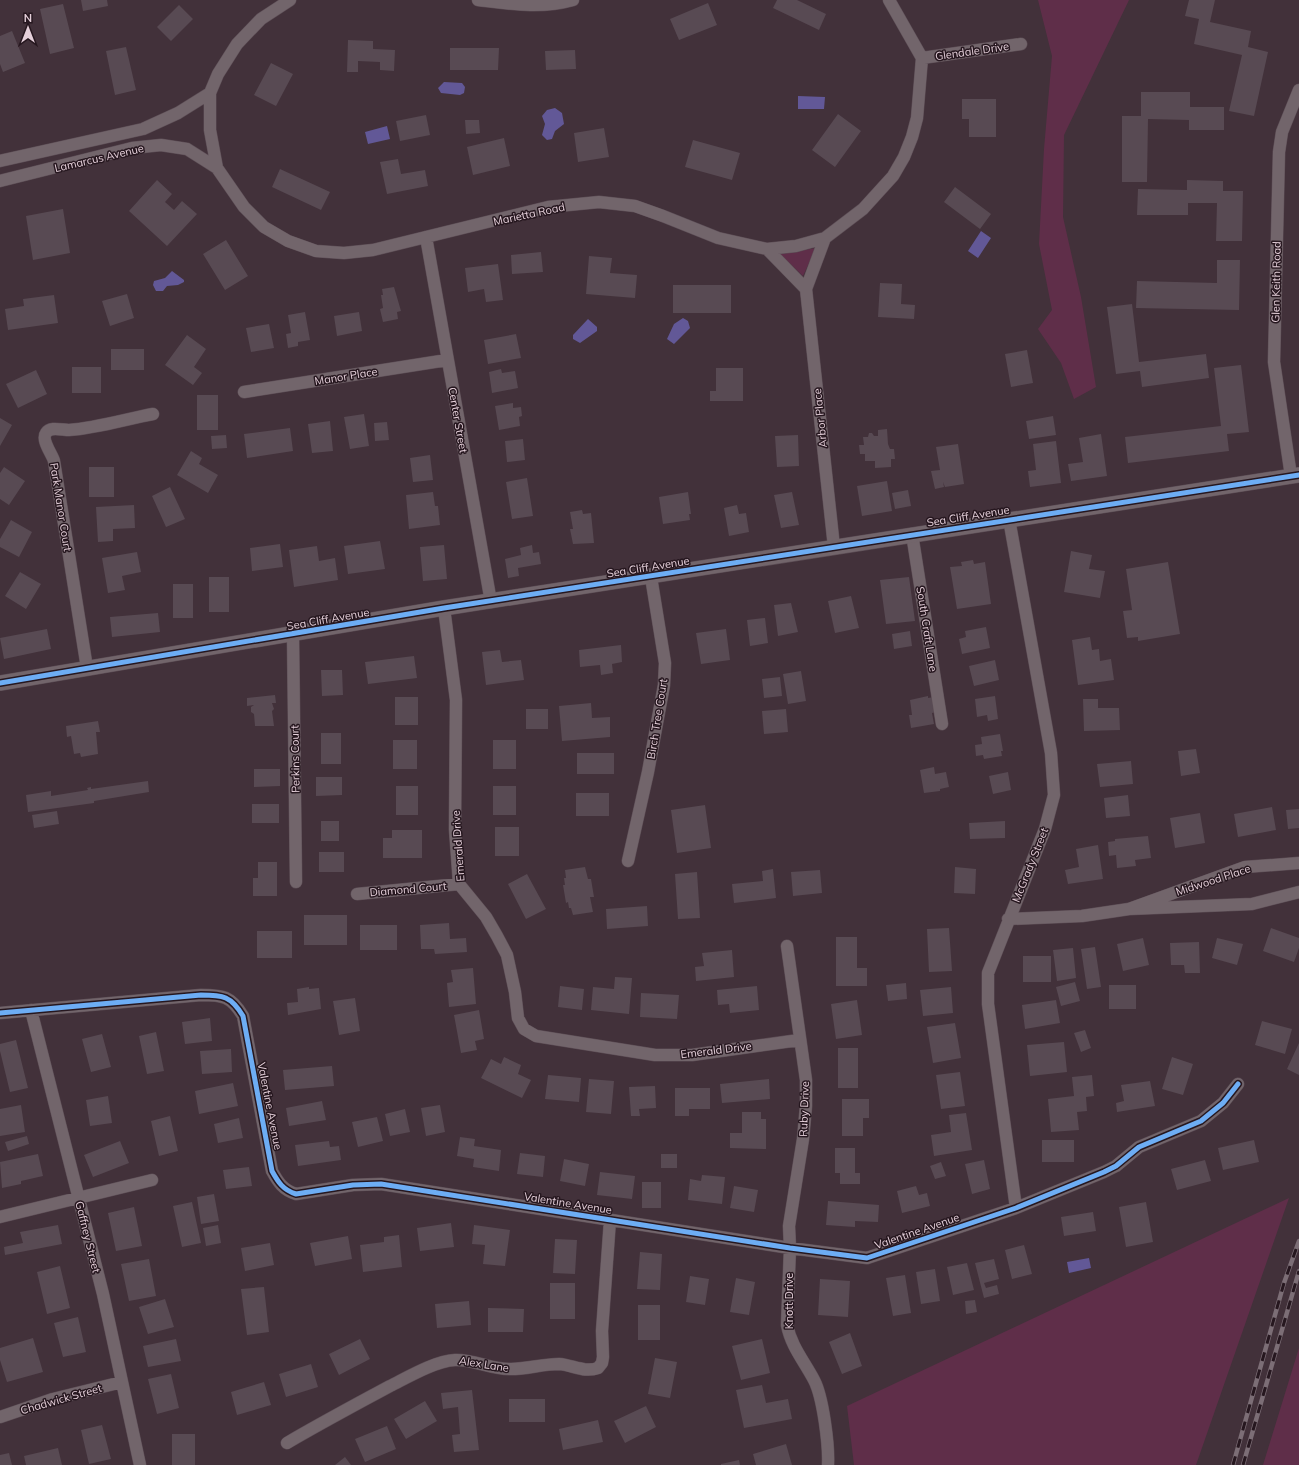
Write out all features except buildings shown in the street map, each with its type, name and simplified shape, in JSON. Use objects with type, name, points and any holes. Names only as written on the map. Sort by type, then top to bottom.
[{"type":"street","points":[[210,93],[218,74],[237,44],[261,19],[290,0]]},
{"type":"street","points":[[478,0],[524,5],[555,5],[573,0]]},
{"type":"street","points":[[889,0],[922,58]]},
{"type":"street","name":"Glendale Drive","points":[[922,58],[1021,44]]},
{"type":"street","name":"Marietta Road","points":[[210,93],[210,130],[217,168],[244,207],[264,227],[288,241],[316,251],[344,253],[372,250],[548,207],[599,202],[635,206],[718,238],[766,249],[796,246],[825,238],[863,209],[893,176],[904,157],[912,137],[917,118],[922,58]]},
{"type":"street","name":"Glen Keith Road","points":[[1295,476],[1274,362],[1279,152],[1282,132],[1299,90]]},
{"type":"street","name":"Lamarcus Avenue","points":[[0,161],[143,129],[178,113],[210,93]]},
{"type":"street","name":"Lamarcus Avenue","points":[[0,181],[132,148],[161,145],[187,149],[217,168]]},
{"type":"street","name":"Center Street","points":[[426,237],[491,602]]},
{"type":"street","name":"Arbor Place","points":[[825,238],[806,289],[834,546]]},
{"type":"street","points":[[766,249],[806,289]]},
{"type":"street","name":"Manor Place","points":[[244,392],[447,360]]},
{"type":"street","name":"Park Manor Court","points":[[87,668],[54,461],[45,441],[46,431],[52,429],[70,430],[154,414]]},
{"type":"street","name":"Sea Cliff Avenue","points":[[0,683],[294,635],[444,608],[651,577],[834,546],[1295,476]]},
{"type":"street","name":"McGrady Street","points":[[1009,519],[1051,753],[1054,795],[1045,829],[1008,919],[988,973],[988,1004],[1016,1208]]},
{"type":"street","name":"South Craft Lane","points":[[912,534],[942,724]]},
{"type":"street","name":"Birch Tree Court","points":[[628,861],[648,772],[664,685],[665,663],[651,577]]},
{"type":"street","name":"Emerald Drive","points":[[444,608],[456,700],[455,829],[459,884],[486,917],[506,956],[514,985],[518,1018],[524,1029],[536,1036],[663,1055],[692,1055],[799,1040]]},
{"type":"street","name":"Perkins Court","points":[[294,635],[296,882]]},
{"type":"street","name":"Midwood Place","points":[[1129,909],[1245,867],[1299,863]]},
{"type":"street","name":"Diamond Court","points":[[357,894],[459,884]]},
{"type":"street","name":"Midwood Place","points":[[1008,919],[1082,916],[1129,909],[1252,904],[1299,892]]},
{"type":"street","name":"Ruby Drive","points":[[787,946],[796,1006],[799,1040],[806,1080],[806,1106],[803,1139],[789,1226],[790,1248]]},
{"type":"street","name":"Valentine Avenue","points":[[0,1013],[201,995],[218,995],[229,998],[236,1004],[243,1016],[272,1170],[280,1185],[289,1192],[296,1194],[353,1185],[381,1184],[790,1248],[867,1258],[1016,1208],[1104,1172],[1116,1166],[1139,1147],[1201,1121],[1223,1102],[1238,1084]]},
{"type":"street","name":"Gaffney Street","points":[[31,1010],[103,1294],[140,1465]]},
{"type":"street","points":[[0,1217],[152,1180]]},
{"type":"street","name":"Alex Lane","points":[[287,1443],[328,1419],[413,1374],[453,1360],[466,1360],[511,1369],[533,1365],[561,1364],[584,1370],[598,1368],[602,1363],[603,1357],[602,1331],[610,1220]]},
{"type":"street","name":"Knott Drive","points":[[790,1248],[787,1324],[789,1336],[817,1389],[822,1409],[828,1465]]},
{"type":"street","name":"Chadwick Street","points":[[0,1417],[53,1399],[122,1382]]},
{"type":"shaded area","points":[[1038,0],[1129,0],[1064,135],[1063,217],[1081,297],[1096,387],[1074,399],[1061,363],[1038,329],[1052,310],[1039,244],[1044,149],[1052,56]]},
{"type":"shaded area","points":[[444,82],[462,83],[465,87],[464,93],[460,95],[441,93],[438,88]]},
{"type":"shaded area","points":[[798,96],[825,97],[824,109],[798,109]]},
{"type":"shaded area","points":[[555,108],[562,113],[564,124],[555,131],[552,139],[547,140],[542,135],[545,124],[542,116],[547,110]]},
{"type":"shaded area","points":[[387,126],[390,139],[368,144],[365,132]]},
{"type":"shaded area","points":[[981,231],[991,238],[978,258],[968,251]]},
{"type":"shaded area","points":[[816,248],[803,276],[780,254]]},
{"type":"shaded area","points":[[172,271],[184,280],[184,282],[178,285],[167,286],[163,291],[156,291],[153,285],[154,281],[165,278]]},
{"type":"shaded area","points":[[683,318],[688,321],[690,328],[674,344],[667,339],[674,324]]},
{"type":"shaded area","points":[[588,319],[597,327],[597,331],[580,343],[573,339],[573,335]]},
{"type":"shaded area","points":[[1289,1198],[1196,1465],[854,1465],[847,1406]]},
{"type":"shaded area","points":[[1089,1258],[1091,1268],[1069,1273],[1067,1262]]},
{"type":"shaded area","points":[[1299,1348],[1299,1465],[1263,1465]]},
{"type":"railway","points":[[1233,1465],[1284,1283],[1299,1241]]},
{"type":"railway","points":[[1243,1465],[1299,1271]]},
{"type":"cycle path","points":[[0,683],[444,608],[1299,475]]},
{"type":"cycle path","points":[[0,1013],[201,995],[215,995],[226,998],[239,1009],[243,1016],[272,1171],[281,1185],[296,1194],[353,1185],[381,1184],[790,1248],[867,1258],[1016,1208],[1104,1172],[1116,1166],[1139,1147],[1201,1121],[1223,1103],[1238,1084]]}]
